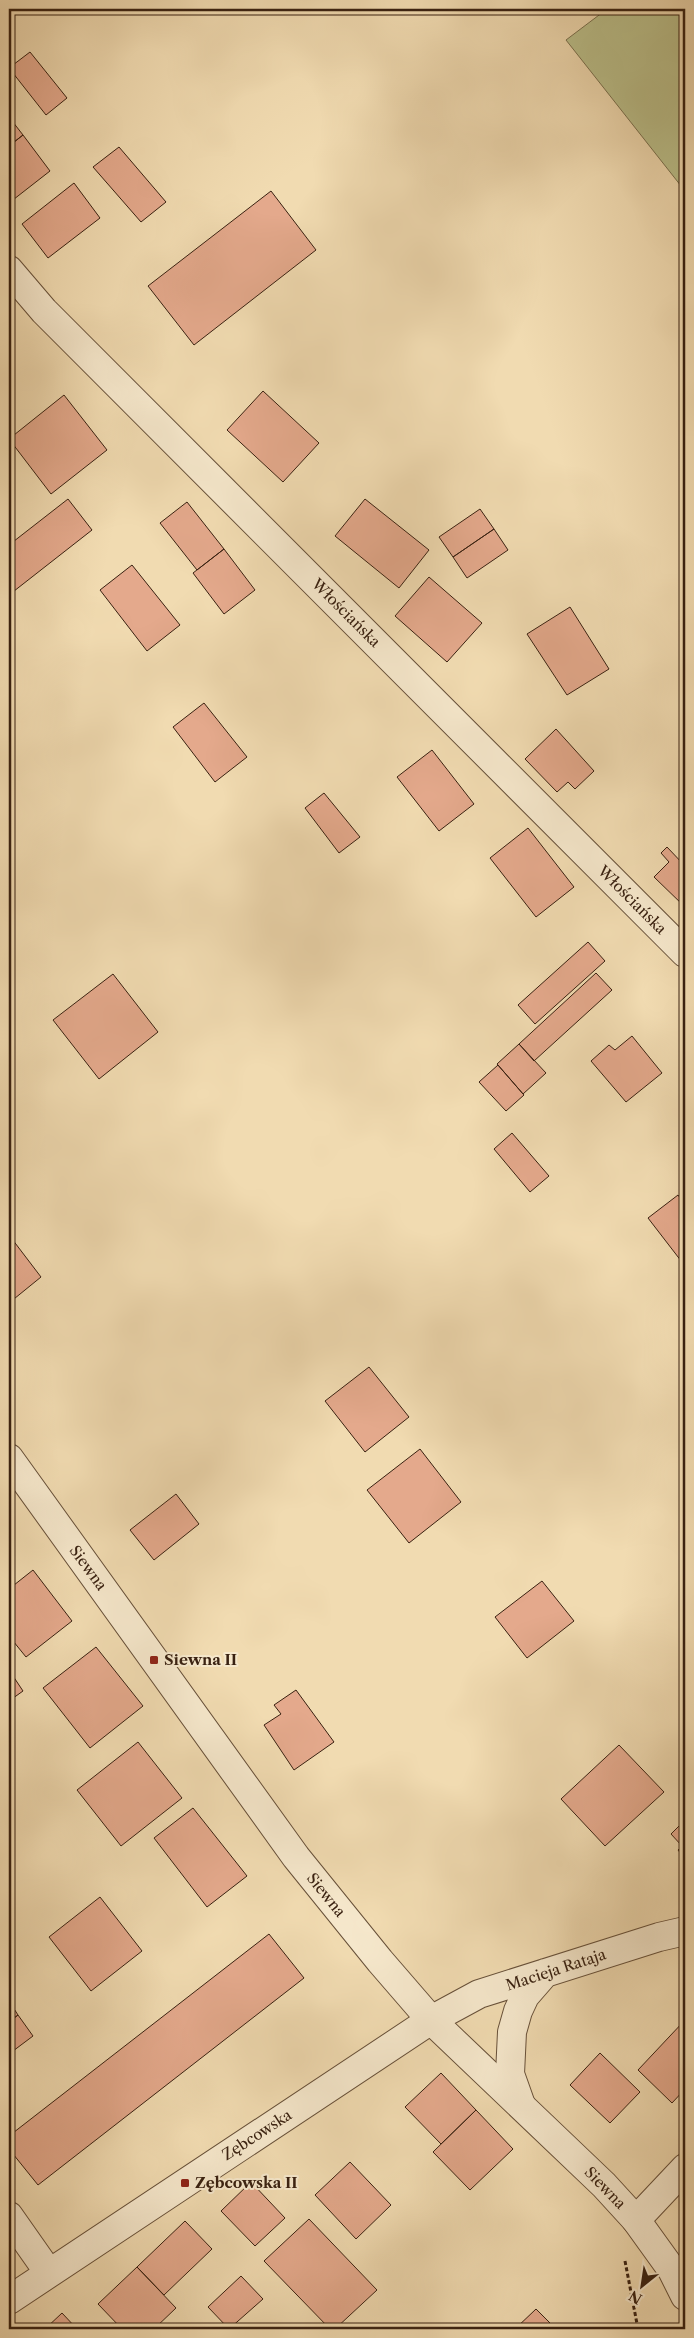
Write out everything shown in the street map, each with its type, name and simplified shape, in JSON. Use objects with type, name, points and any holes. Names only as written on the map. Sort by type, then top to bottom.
[{"type":"street","name":"Włościańska","points":[[9,270],[44,311],[685,954]]},
{"type":"street","name":"Siewna","points":[[9,1458],[296,1857],[380,1961],[431,2020],[604,2185],[636,2220],[672,2270],[685,2296]]},
{"type":"street","name":"Macieja Rataja","points":[[431,2020],[479,1994],[659,1937],[685,1931]]},
{"type":"street","points":[[521,2105],[510,2074],[512,2032],[525,1996],[545,1973]]},
{"type":"street","name":"Zębcowska","points":[[9,2300],[431,2020]]},
{"type":"street","points":[[636,2220],[685,2168]]},
{"type":"street","points":[[9,2216],[49,2273]]},
{"type":"green space","points":[[607,9],[685,9],[685,191],[566,40]]},
{"type":"building","points":[[30,52],[67,98],[46,115],[9,68]]},
{"type":"building","points":[[9,117],[23,135],[9,146]]},
{"type":"building","points":[[23,135],[50,171],[9,203],[9,146]]},
{"type":"building","points":[[119,147],[166,202],[141,222],[93,167]]},
{"type":"building","points":[[74,183],[100,218],[48,258],[22,224]]},
{"type":"building","points":[[271,191],[316,250],[194,345],[148,286]]},
{"type":"building","points":[[263,391],[319,443],[283,482],[227,430]]},
{"type":"building","points":[[64,395],[107,450],[51,494],[9,439]]},
{"type":"building","points":[[68,499],[92,530],[9,595],[9,545]]},
{"type":"building","points":[[365,499],[429,550],[399,588],[335,536]]},
{"type":"building","points":[[187,502],[224,549],[197,570],[160,523]]},
{"type":"building","points":[[480,509],[494,529],[453,557],[439,537]]},
{"type":"building","points":[[494,529],[508,550],[467,578],[453,557]]},
{"type":"building","points":[[224,549],[255,590],[224,614],[193,573]]},
{"type":"building","points":[[132,565],[180,625],[147,651],[100,590]]},
{"type":"building","points":[[429,577],[482,623],[447,662],[395,616]]},
{"type":"building","points":[[570,607],[609,669],[567,695],[527,634]]},
{"type":"building","points":[[204,703],[247,757],[215,782],[173,727]]},
{"type":"building","points":[[556,729],[594,771],[575,789],[568,782],[557,792],[525,759]]},
{"type":"building","points":[[432,750],[474,804],[439,831],[397,777]]},
{"type":"building","points":[[324,793],[360,837],[339,853],[305,808]]},
{"type":"building","points":[[528,828],[574,887],[536,917],[490,858]]},
{"type":"building","points":[[667,847],[685,866],[685,907],[654,877],[669,862],[661,853]]},
{"type":"building","points":[[588,942],[605,961],[535,1024],[518,1005]]},
{"type":"building","points":[[596,973],[612,990],[534,1061],[519,1044]]},
{"type":"building","points":[[113,974],[158,1032],[99,1079],[53,1020]]},
{"type":"building","points":[[632,1036],[662,1073],[626,1102],[591,1061],[609,1045],[615,1050]]},
{"type":"building","points":[[519,1044],[546,1073],[523,1094],[497,1064]]},
{"type":"building","points":[[498,1065],[524,1095],[506,1111],[479,1082]]},
{"type":"building","points":[[512,1133],[549,1176],[530,1192],[494,1149]]},
{"type":"building","points":[[678,1195],[685,1205],[685,1266],[648,1218]]},
{"type":"building","points":[[9,1235],[41,1277],[9,1303]]},
{"type":"building","points":[[369,1367],[409,1417],[365,1452],[325,1401]]},
{"type":"building","points":[[420,1449],[461,1502],[409,1543],[367,1490]]},
{"type":"building","points":[[176,1494],[199,1524],[154,1560],[130,1530]]},
{"type":"building","points":[[33,1570],[72,1621],[26,1657],[9,1636],[9,1589]]},
{"type":"building","points":[[542,1581],[574,1621],[527,1658],[495,1617]]},
{"type":"building","points":[[96,1647],[143,1706],[90,1748],[43,1688]]},
{"type":"building","points":[[9,1670],[23,1691],[9,1701]]},
{"type":"building","points":[[296,1690],[334,1742],[294,1770],[264,1725],[281,1714],[274,1705]]},
{"type":"building","points":[[138,1742],[182,1798],[121,1846],[77,1790]]},
{"type":"building","points":[[619,1745],[664,1792],[605,1846],[561,1799]]},
{"type":"building","points":[[193,1808],[247,1876],[207,1907],[154,1838]]},
{"type":"building","points":[[685,1820],[685,1852],[682,1855],[678,1850],[682,1846],[671,1834]]},
{"type":"building","points":[[100,1897],[142,1951],[91,1991],[49,1937]]},
{"type":"building","points":[[269,1934],[304,1978],[38,2185],[9,2149],[9,2136]]},
{"type":"building","points":[[9,2001],[18,2015],[9,2022]]},
{"type":"building","points":[[18,2015],[33,2036],[9,2054],[9,2022]]},
{"type":"building","points":[[685,2020],[685,2089],[672,2103],[638,2070]]},
{"type":"building","points":[[600,2053],[640,2092],[610,2123],[570,2085]]},
{"type":"building","points":[[441,2073],[476,2110],[441,2144],[405,2107]]},
{"type":"building","points":[[476,2110],[513,2149],[470,2190],[433,2152]]},
{"type":"building","points":[[350,2162],[391,2205],[356,2239],[315,2195]]},
{"type":"building","points":[[251,2182],[285,2218],[255,2246],[221,2211]]},
{"type":"building","points":[[309,2219],[377,2290],[335,2329],[330,2329],[264,2261]]},
{"type":"building","points":[[185,2221],[212,2249],[164,2295],[137,2267]]},
{"type":"building","points":[[137,2267],[176,2308],[154,2329],[122,2329],[98,2304]]},
{"type":"building","points":[[241,2276],[263,2299],[229,2329],[208,2307]]},
{"type":"building","points":[[536,2309],[556,2329],[515,2329]]},
{"type":"building","points":[[62,2313],[77,2329],[45,2329]]},
{"type":"place","name":"Siewna II","points":[[154,1660]]},
{"type":"place","name":"Zębcowska II","points":[[185,2183]]}]
